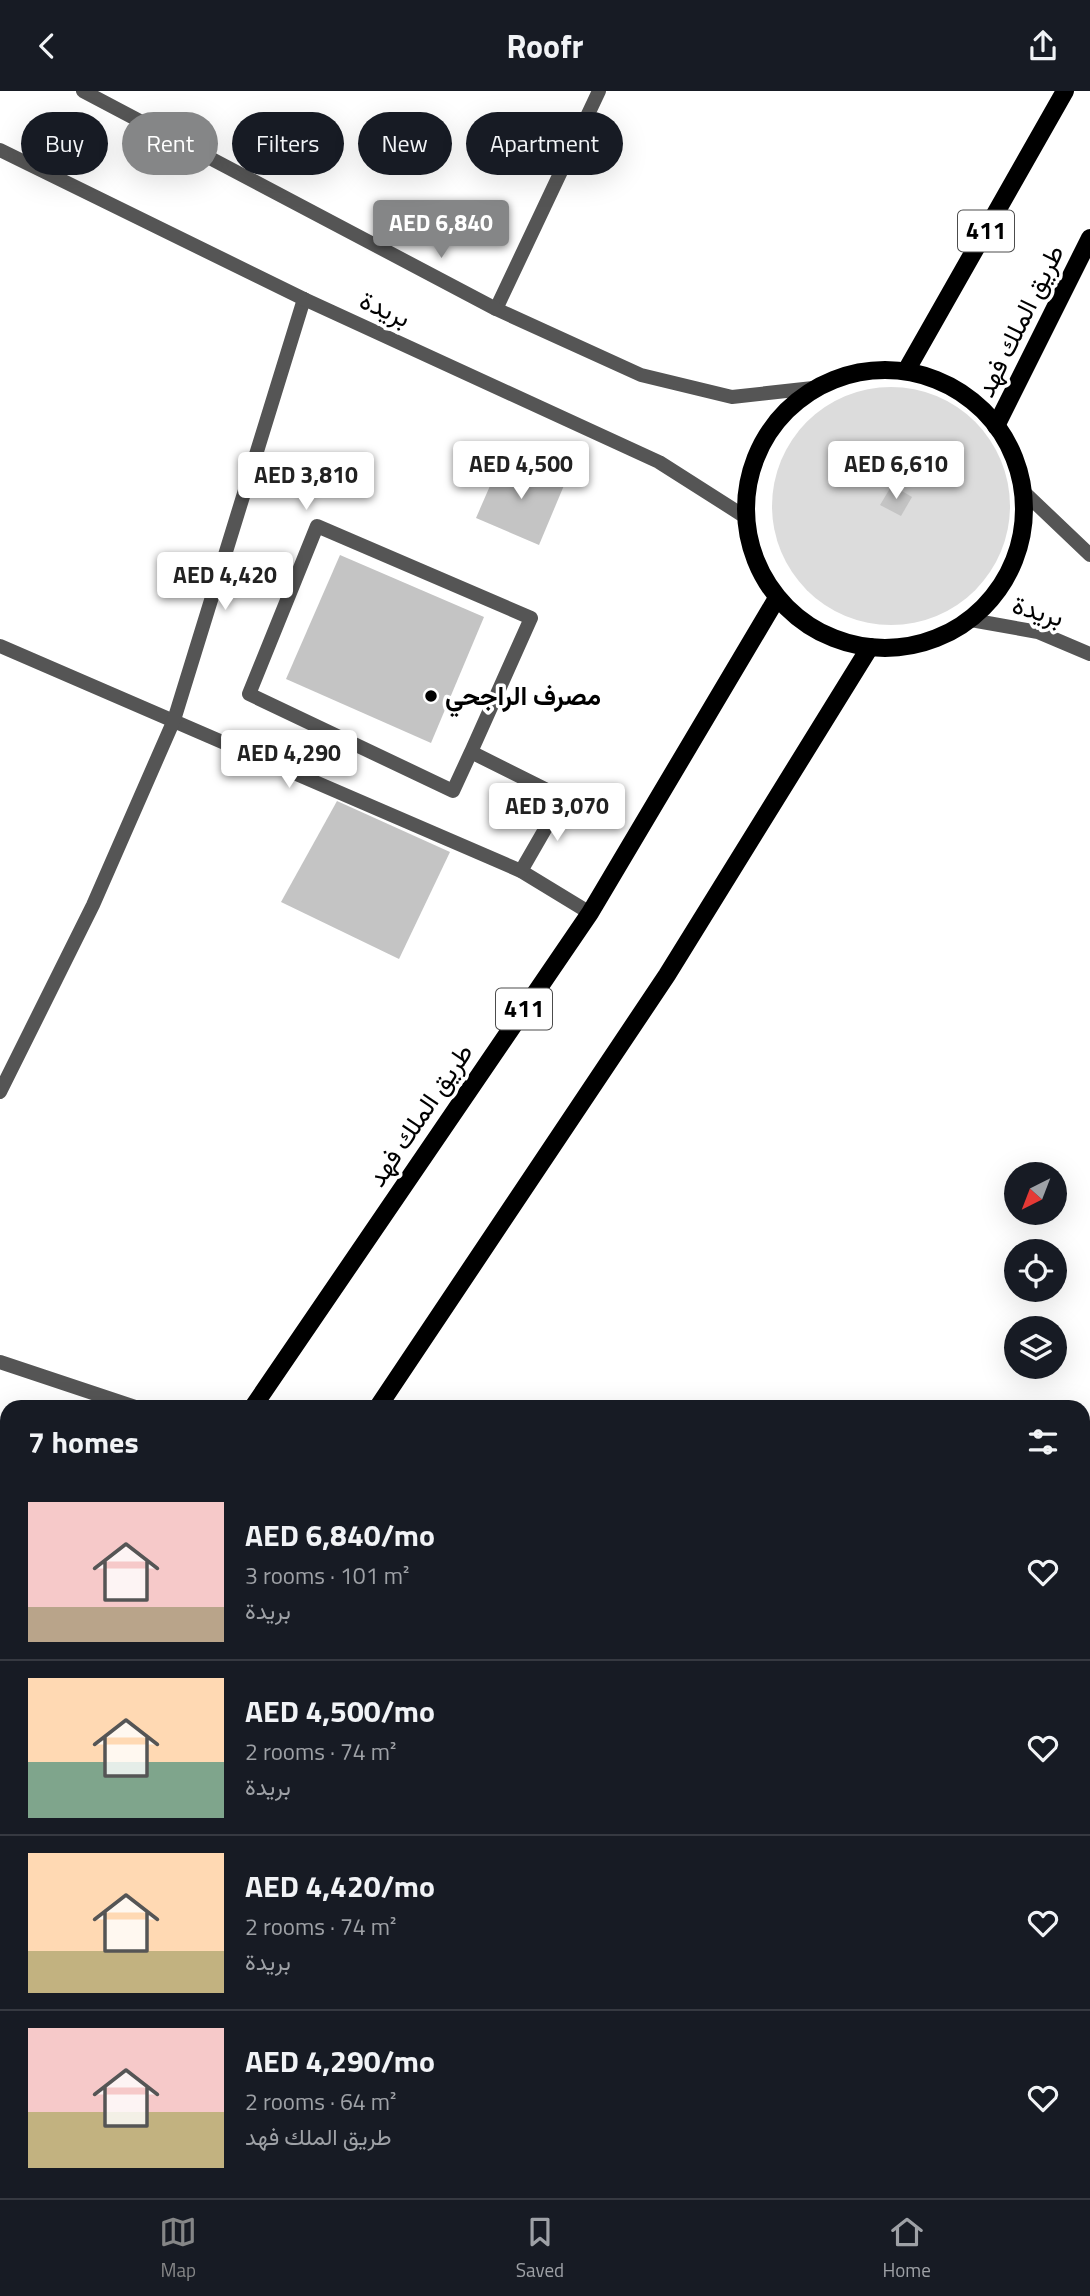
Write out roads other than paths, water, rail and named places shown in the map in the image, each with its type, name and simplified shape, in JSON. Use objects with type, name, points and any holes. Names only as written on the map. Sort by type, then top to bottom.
[{"type":"main road","name":"411","points":[[906,371],[1065,91]]},
{"type":"main road","name":"طريق الملك فهد","points":[[996,426],[1090,238]]},
{"type":"main road","points":[[906,371],[952,386],[988,414],[1013,450],[1025,493],[1023,538],[1007,580],[971,620],[942,638],[899,650],[855,646],[813,629],[777,598],[753,556],[744,509],[753,461],[777,420],[813,388],[858,372],[906,371]]},
{"type":"main road","name":"طريق الملك فهد","points":[[258,1400],[590,912],[777,598]]},
{"type":"main road","points":[[384,1400],[667,975],[870,647]]},
{"type":"street","name":"بريدة","points":[[83,91],[496,309],[640,375],[732,397],[813,388]]},
{"type":"street","points":[[496,309],[598,91]]},
{"type":"street","name":"بريدة","points":[[0,149],[304,299],[659,462],[747,518]]},
{"type":"street","points":[[0,1092],[93,905],[173,720],[304,299]]},
{"type":"street","points":[[1025,493],[1090,555]]},
{"type":"street","points":[[317,526],[531,618],[471,752],[453,791],[249,694],[317,526]]},
{"type":"street","name":"بريدة","points":[[971,620],[1038,632],[1090,654]]},
{"type":"street","points":[[0,646],[521,871],[590,912]]},
{"type":"street","points":[[471,752],[563,798],[521,871]]},
{"type":"street","points":[[0,1361],[114,1400]]},
{"type":"place","name":"مصرف الراجحي","points":[[431,696]]}]
